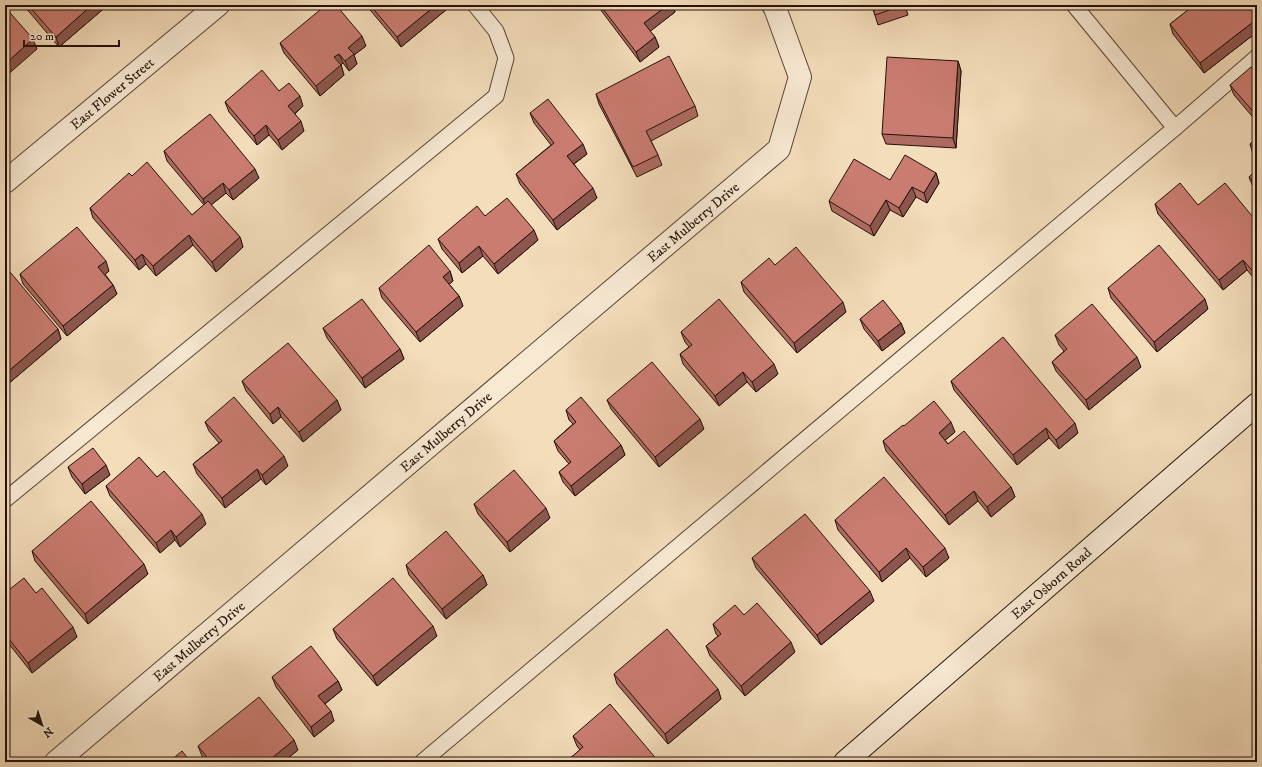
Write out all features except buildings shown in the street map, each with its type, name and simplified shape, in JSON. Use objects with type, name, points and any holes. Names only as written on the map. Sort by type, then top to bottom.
[{"type":"street","name":"East Flower Street","points":[[5,182],[218,5]]},
{"type":"street","name":"East Mulberry Drive","points":[[56,762],[779,149],[800,77],[773,5]]},
{"type":"street","name":"East Osborn Road","points":[[845,762],[1257,405]]},
{"type":"lane","points":[[5,500],[496,96],[506,58],[496,31],[476,5]]},
{"type":"lane","points":[[1074,5],[1175,128]]},
{"type":"lane","points":[[422,762],[1175,128],[1257,57]]}]
